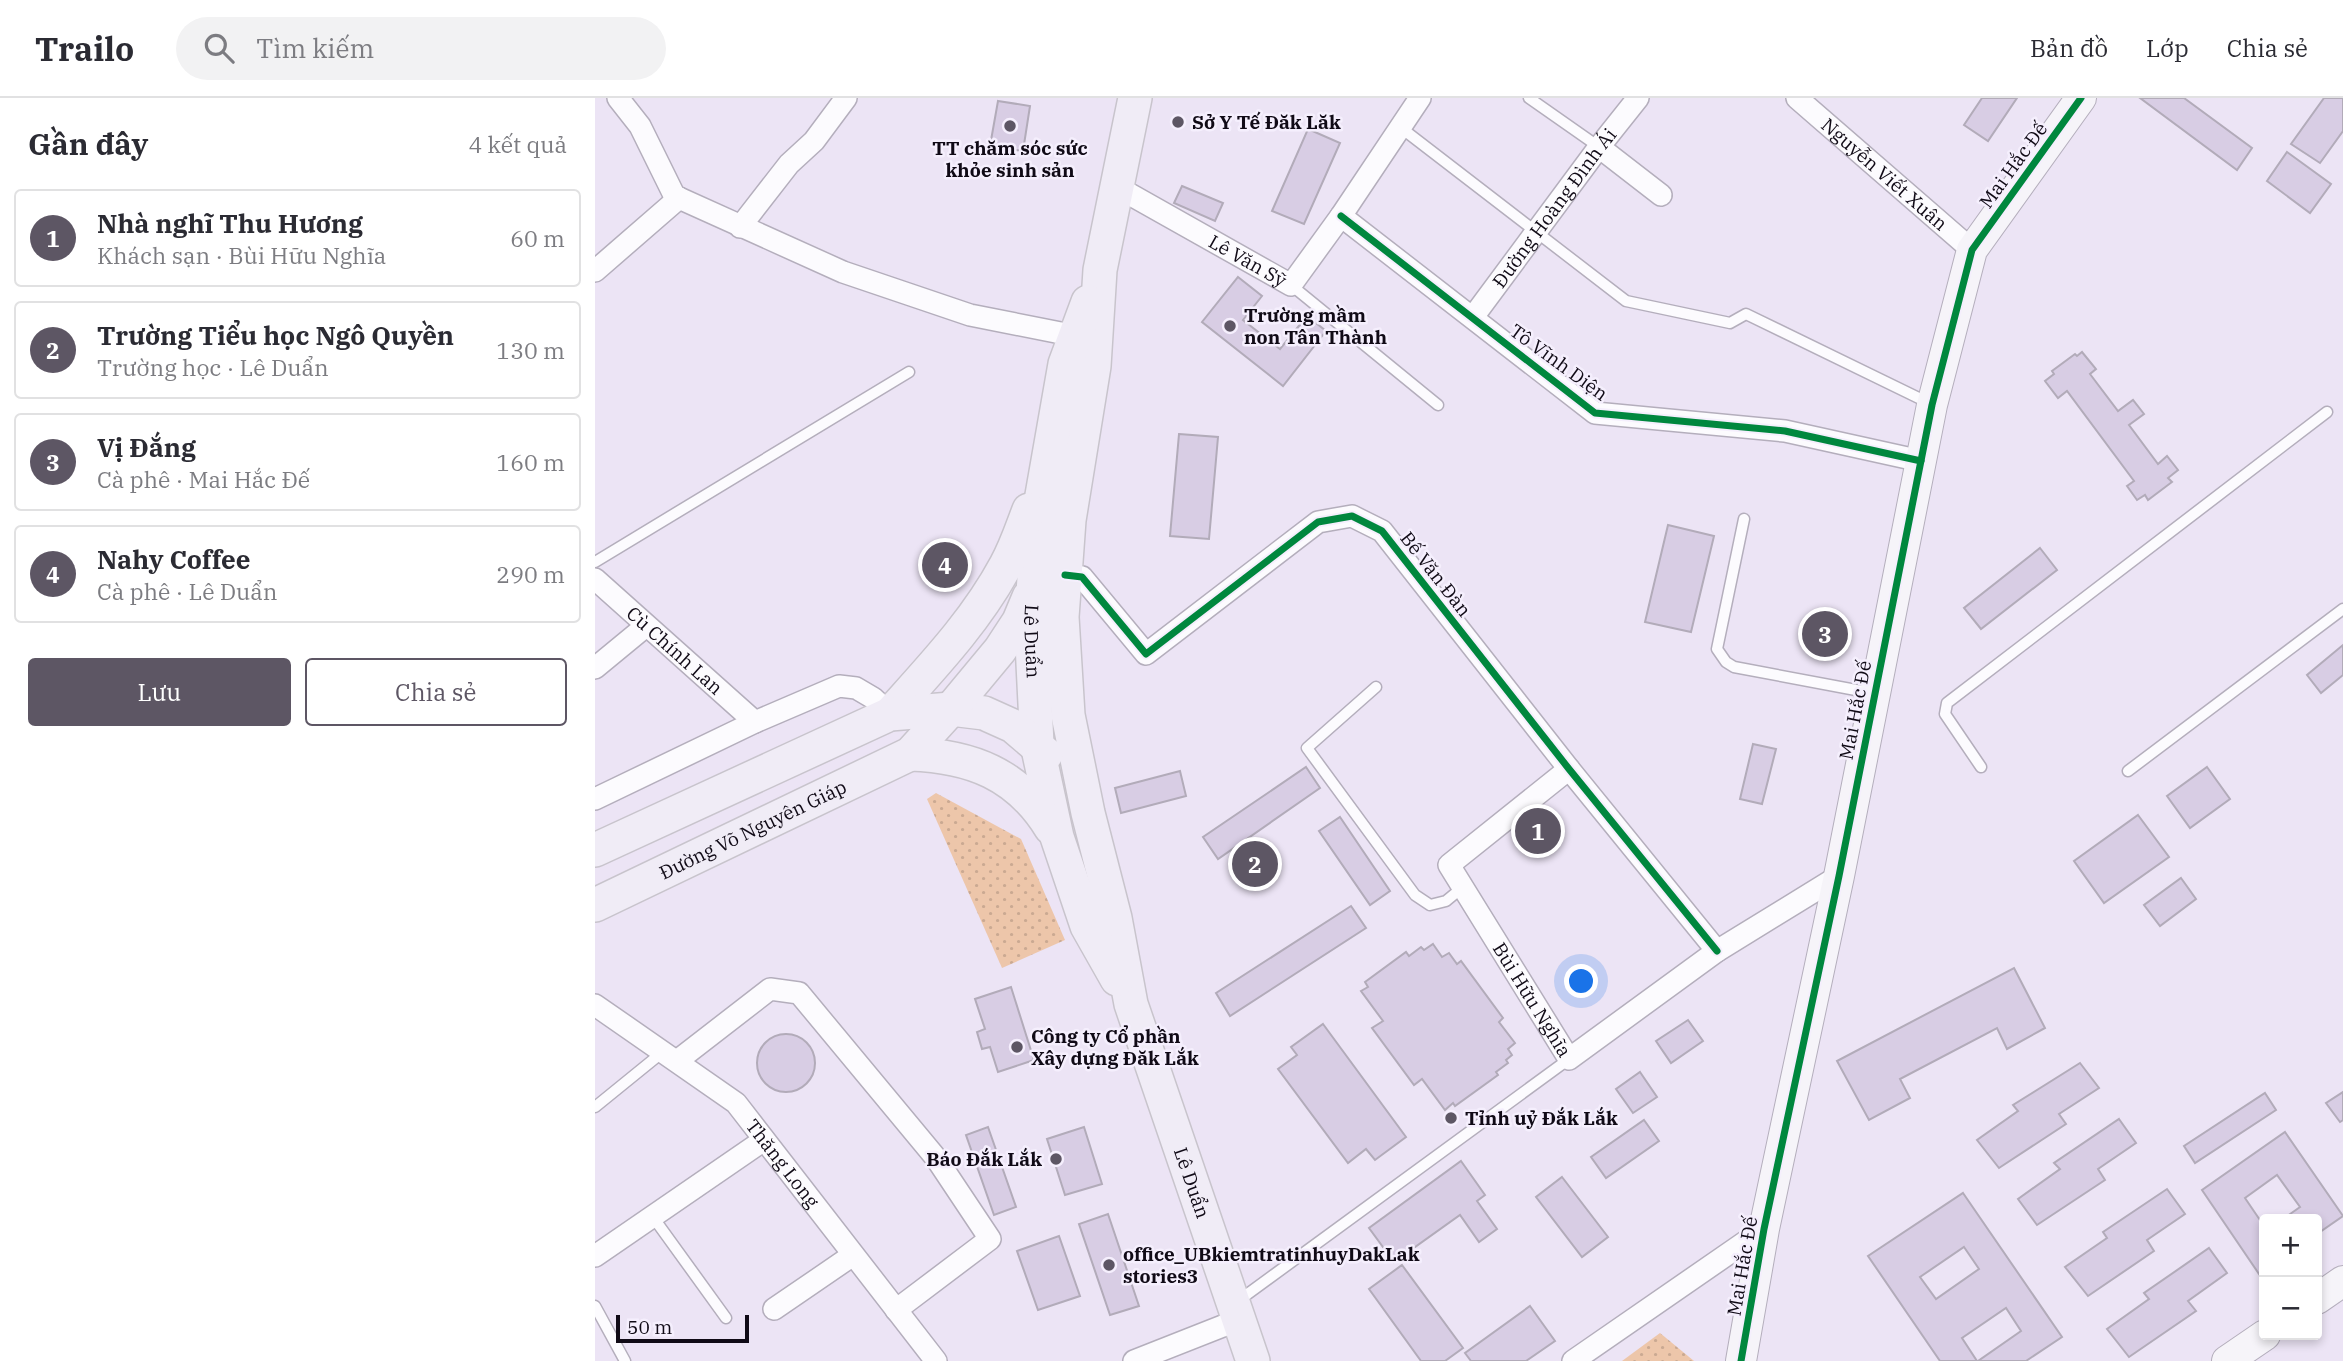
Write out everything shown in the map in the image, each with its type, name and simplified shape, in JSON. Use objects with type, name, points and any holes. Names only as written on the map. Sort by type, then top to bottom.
[{"type":"main road","name":"Lê Duẩn","points":[[1135,98],[1100,270],[1094,366],[1069,520],[1062,617],[1069,715],[1088,813],[1115,918],[1131,1004],[1253,1361]]},
{"type":"main road","name":"Lê Duẩn","points":[[1100,270],[1065,364],[1038,518],[1031,623],[1037,744],[1057,837],[1087,926],[1131,1004]]},
{"type":"main road","points":[[890,714],[936,664],[981,606],[1007,564],[1047,468]]},
{"type":"main road","points":[[909,754],[1000,650],[1019,621],[1069,520]]},
{"type":"main road","points":[[595,850],[890,714],[951,709],[984,713],[1013,726],[1037,744],[1067,779],[1088,813]]},
{"type":"main road","points":[[890,714],[909,754]]},
{"type":"main road","points":[[909,754],[941,755],[970,761],[1001,776],[1024,793],[1041,811],[1057,837]]},
{"type":"main road","name":"Đường Võ Nguyên Giáp","points":[[595,905],[909,754]]},
{"type":"street","points":[[618,98],[640,126],[674,195],[679,198],[843,272],[970,315],[1076,336]]},
{"type":"street","points":[[740,227],[789,164],[814,141],[846,98]]},
{"type":"street","name":"Lê Văn Sỹ","points":[[1117,187],[1291,285],[1420,98]]},
{"type":"street","name":"Đường Hoàng Đình Ái","points":[[1473,317],[1638,98]]},
{"type":"street","name":"Nguyễn Viết Xuân","points":[[1797,98],[1972,250]]},
{"type":"street","name":"Mai Hắc Đế","points":[[1741,1361],[1763,1229],[1839,876],[1932,404],[1972,250],[2081,98]]},
{"type":"street","points":[[1599,147],[1661,195]]},
{"type":"street","points":[[599,261],[679,198]]},
{"type":"street","name":"Tô Vĩnh Diện","points":[[1341,216],[1595,413],[1786,431],[1921,461]]},
{"type":"street","name":"Bế Văn Đàn","points":[[1065,575],[1082,576],[1146,654],[1318,522],[1352,516],[1382,531],[1569,769],[1717,951]]},
{"type":"street","name":"Cù Chính Lan","points":[[595,579],[755,722]]},
{"type":"street","points":[[595,668],[646,626]]},
{"type":"street","points":[[595,799],[755,722],[839,686],[856,688],[873,698],[890,714]]},
{"type":"street","name":"Bùi Hữu Nghĩa","points":[[1569,769],[1449,865],[1569,1059],[1717,951],[1839,876]]},
{"type":"street","points":[[671,1056],[769,989],[799,993],[936,1157],[990,1239],[896,1310]]},
{"type":"street","name":"Thăng Long","points":[[595,1005],[736,1103],[936,1361]]},
{"type":"street","points":[[595,1256],[764,1140]]},
{"type":"street","points":[[1573,1361],[1763,1229]]},
{"type":"street","points":[[774,1309],[853,1255]]},
{"type":"street","points":[[2322,1296],[2343,1281]]},
{"type":"street","points":[[1134,1361],[1235,1313]]},
{"type":"street","points":[[2227,1361],[2259,1339]]},
{"type":"lane","points":[[1529,98],[1599,147]]},
{"type":"lane","points":[[1400,127],[1626,301],[1730,323],[1746,314],[1932,404]]},
{"type":"lane","points":[[1291,285],[1438,405]]},
{"type":"lane","points":[[595,562],[909,372]]},
{"type":"lane","points":[[1981,767],[1945,714],[1947,703],[2327,412]]},
{"type":"lane","points":[[1744,519],[1717,649],[1722,657],[1734,667],[1875,693]]},
{"type":"lane","points":[[2128,771],[2343,609]]},
{"type":"lane","points":[[1375,687],[1307,748],[1415,895],[1430,905],[1446,901],[1463,887]]},
{"type":"lane","points":[[595,1107],[671,1056]]},
{"type":"lane","points":[[1235,1313],[1569,1059]]},
{"type":"lane","points":[[653,1217],[726,1318]]},
{"type":"lane","points":[[595,1306],[625,1361]]},
{"type":"shaded area","points":[[936,793],[1021,839],[1065,940],[1002,968],[927,799]]},
{"type":"shaded area","points":[[1660,1333],[1694,1361],[1622,1361]]},
{"type":"building","points":[[1982,98],[2017,98],[1988,141],[1964,125]]},
{"type":"building","points":[[2140,98],[2184,98],[2252,148],[2237,170]]},
{"type":"building","points":[[2324,98],[2343,98],[2343,131],[2320,163],[2291,144]]},
{"type":"building","name":"TT chăm sóc sức khỏe sinh sản","points":[[998,101],[1030,106],[1023,151],[990,146]]},
{"type":"building","points":[[1308,129],[1340,143],[1304,224],[1272,211]]},
{"type":"building","points":[[2287,152],[2331,184],[2310,213],[2267,181]]},
{"type":"building","points":[[1182,186],[1223,203],[1215,221],[1174,203]]},
{"type":"building","name":"Trường mầm non Tân Thành","points":[[1238,277],[1262,296],[1243,320],[1280,349],[1307,316],[1326,331],[1283,386],[1202,322]]},
{"type":"building","points":[[2082,352],[2096,369],[2090,374],[2118,411],[2133,400],[2144,414],[2129,425],[2158,464],[2167,456],[2178,470],[2168,478],[2172,482],[2148,500],[2145,495],[2137,500],[2127,486],[2134,481],[2067,391],[2058,398],[2045,381],[2054,374],[2052,371]]},
{"type":"building","points":[[1179,434],[1218,437],[1209,539],[1170,536]]},
{"type":"building","points":[[1668,525],[1714,536],[1691,632],[1645,622]]},
{"type":"building","points":[[2040,548],[2057,570],[1981,629],[1964,608]]},
{"type":"building","points":[[2343,645],[2343,675],[2321,693],[2307,675]]},
{"type":"building","points":[[1753,744],[1776,749],[1762,804],[1740,799]]},
{"type":"building","points":[[1306,767],[1320,788],[1218,859],[1203,837]]},
{"type":"building","points":[[2207,767],[2230,799],[2190,828],[2167,796]]},
{"type":"building","points":[[1180,771],[1186,796],[1121,813],[1115,788]]},
{"type":"building","points":[[2138,815],[2169,857],[2104,903],[2074,861]]},
{"type":"building","points":[[1340,817],[1390,891],[1370,905],[1319,831]]},
{"type":"building","points":[[2181,878],[2196,899],[2160,926],[2144,905]]},
{"type":"building","points":[[1351,906],[1366,928],[1230,1016],[1216,993]]},
{"type":"building","points":[[1433,944],[1442,957],[1449,953],[1457,964],[1461,961],[1503,1018],[1499,1022],[1515,1043],[1508,1049],[1512,1055],[1506,1060],[1508,1063],[1496,1072],[1498,1075],[1455,1106],[1453,1103],[1445,1110],[1422,1079],[1414,1085],[1372,1028],[1383,1021],[1361,991],[1368,987],[1365,982],[1406,952],[1409,956],[1421,947],[1424,950]]},
{"type":"building","points":[[2014,968],[2045,1028],[2007,1049],[1997,1028],[1900,1079],[1910,1098],[1869,1120],[1837,1061]]},
{"type":"building","points":[[1011,987],[1034,1060],[998,1072],[990,1047],[982,1049],[977,1032],[985,1029],[975,999]]},
{"type":"building","points":[[1688,1020],[1703,1041],[1671,1063],[1656,1041]]},
{"type":"building","points":[[1323,1024],[1406,1137],[1375,1160],[1366,1149],[1348,1163],[1278,1069],[1297,1055],[1291,1047]]},
{"type":"building","points":[[780,1034],[792,1034],[807,1042],[815,1057],[815,1069],[807,1084],[792,1092],[780,1092],[765,1084],[757,1069],[757,1057],[765,1042]]},
{"type":"building","points":[[2080,1063],[2099,1088],[2059,1114],[2066,1124],[1999,1168],[1977,1140],[2018,1111],[2013,1105]]},
{"type":"building","points":[[1640,1072],[1657,1097],[1633,1113],[1616,1089]]},
{"type":"building","points":[[2343,1092],[2343,1120],[2340,1122],[2326,1103]]},
{"type":"building","points":[[2265,1093],[2276,1110],[2195,1163],[2184,1146]]},
{"type":"building","points":[[2119,1119],[2136,1143],[2098,1169],[2105,1180],[2037,1225],[2018,1199],[2060,1169],[2054,1163]]},
{"type":"building","points":[[1644,1120],[1659,1141],[1606,1178],[1591,1157]]},
{"type":"building","points":[[988,1127],[1016,1207],[994,1215],[966,1135]]},
{"type":"building","points":[[1084,1127],[1102,1184],[1065,1195],[1047,1139]]},
{"type":"building","points":[[2285,1132],[2343,1216],[2322,1231],[2322,1214],[2290,1214],[2300,1207],[2277,1175],[2245,1198],[2259,1219],[2259,1274],[2202,1190]]},
{"type":"building","points":[[1461,1161],[1485,1195],[1477,1201],[1497,1229],[1479,1242],[1460,1215],[1394,1262],[1369,1228]]},
{"type":"building","points":[[1562,1177],[1608,1237],[1582,1257],[1536,1197]]},
{"type":"building","points":[[2167,1189],[2185,1214],[2147,1240],[2154,1251],[2088,1296],[2065,1267],[2107,1238],[2103,1232]]},
{"type":"building","points":[[1963,1193],[2062,1337],[2026,1361],[1978,1361],[2021,1331],[2006,1308],[1962,1338],[1977,1361],[1940,1361],[1868,1256]],"holes":[[[1964,1247],[1979,1269],[1936,1299],[1920,1277]]]},
{"type":"building","name":"office_UBkiemtratinhuyDakLak stories3","points":[[1108,1214],[1139,1306],[1110,1315],[1079,1224]]},
{"type":"building","points":[[1059,1236],[1080,1296],[1038,1310],[1017,1251]]},
{"type":"building","points":[[2209,1248],[2227,1273],[2188,1301],[2196,1311],[2129,1357],[2107,1329],[2149,1299],[2144,1293]]},
{"type":"building","points":[[1402,1265],[1463,1348],[1445,1361],[1421,1361],[1369,1289]]},
{"type":"building","points":[[1530,1306],[1555,1341],[1526,1361],[1471,1361],[1465,1353]]},
{"type":"cycle path","points":[[1741,1361],[1764,1229],[1839,876],[1932,405],[1972,250],[2081,98]]},
{"type":"cycle path","points":[[1341,216],[1595,413],[1785,431],[1921,461]]},
{"type":"cycle path","points":[[1065,575],[1082,577],[1146,654],[1318,522],[1352,516],[1382,531],[1569,769],[1717,951]]},
{"type":"place","name":"Sở Y Tế Đăk Lăk","points":[[1178,122]]},
{"type":"place","name":"TT chăm sóc sức khỏe sinh sản","points":[[1010,126]]},
{"type":"place","name":"Trường mầm non Tân Thành","points":[[1230,326]]},
{"type":"place","name":"Nahy Coffee","points":[[945,565]]},
{"type":"place","name":"Vị Đắng","points":[[1825,634]]},
{"type":"place","name":"Nhà nghĩ Thu Hương","points":[[1538,831]]},
{"type":"place","name":"Trường Tiểu học Ngô Quyền","points":[[1255,864]]},
{"type":"place","name":"Công ty Cổ phần Xây dựng Đăk Lắk","points":[[1017,1047]]},
{"type":"place","name":"Tỉnh uỷ Đắk Lắk","points":[[1451,1118]]},
{"type":"place","name":"Báo Đắk Lắk","points":[[1056,1159]]},
{"type":"place","name":"office_UBkiemtratinhuyDakLak stories3","points":[[1109,1265]]}]
